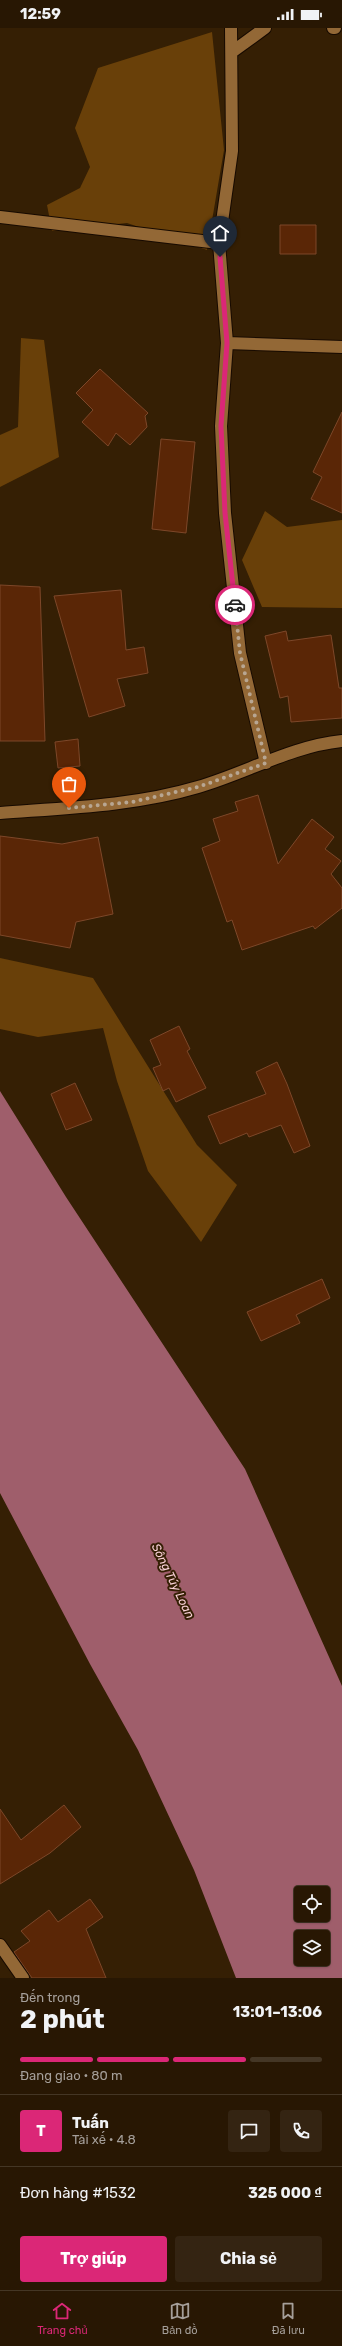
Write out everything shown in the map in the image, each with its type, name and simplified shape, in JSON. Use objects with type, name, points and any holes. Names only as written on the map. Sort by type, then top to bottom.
[{"type":"street","points":[[231,28],[232,151],[220,243],[227,343],[221,426],[225,513],[240,653],[266,763]]},
{"type":"street","points":[[232,52],[265,28]]},
{"type":"street","points":[[0,217],[220,243]]},
{"type":"street","points":[[227,343],[342,347]]},
{"type":"street","points":[[0,813],[132,802],[198,787],[319,743],[342,740]]},
{"type":"street","points":[[0,1945],[23,1978]]},
{"type":"shaded area","points":[[212,32],[224,150],[207,250],[127,223],[52,231],[47,205],[80,188],[90,167],[75,128],[98,68]]},
{"type":"shaded area","points":[[21,338],[44,340],[59,457],[0,487],[0,435],[18,427]]},
{"type":"shaded area","points":[[265,511],[287,527],[342,520],[342,608],[262,607],[242,560]]},
{"type":"shaded area","points":[[0,958],[93,978],[197,1145],[237,1185],[201,1242],[148,1171],[117,1081],[103,1028],[38,1037],[0,1029]]},
{"type":"water","name":"Sông Túy Loan","points":[[0,1091],[66,1197],[245,1469],[342,1686],[342,1978],[236,1978],[194,1870],[138,1750],[90,1664],[0,1493]]},
{"type":"building","points":[[280,225],[316,225],[316,254],[280,254]]},
{"type":"building","points":[[100,369],[148,413],[145,416],[147,427],[130,445],[116,433],[108,446],[82,422],[93,410],[76,393]]},
{"type":"building","points":[[342,412],[342,513],[311,499],[322,477],[313,472]]},
{"type":"building","points":[[161,439],[195,442],[186,533],[152,529]]},
{"type":"building","points":[[0,585],[40,587],[45,741],[0,741]]},
{"type":"building","points":[[121,590],[126,650],[144,647],[148,673],[117,679],[125,706],[89,717],[54,596]]},
{"type":"building","points":[[286,631],[288,641],[331,635],[339,688],[342,688],[342,718],[291,722],[288,696],[280,698],[265,636]]},
{"type":"building","points":[[78,739],[80,766],[58,768],[55,742]]},
{"type":"building","points":[[258,795],[278,864],[312,819],[334,837],[325,849],[341,861],[331,874],[342,888],[342,908],[315,929],[313,926],[242,950],[232,920],[227,922],[202,848],[220,841],[213,819],[238,811],[235,802]]},
{"type":"building","points":[[0,836],[62,844],[98,837],[113,914],[76,922],[70,948],[0,935]]},
{"type":"building","points":[[179,1026],[190,1049],[187,1051],[206,1088],[176,1102],[169,1088],[163,1091],[153,1068],[161,1065],[150,1040]]},
{"type":"building","points":[[277,1062],[287,1084],[310,1146],[294,1153],[281,1125],[249,1137],[247,1133],[220,1144],[208,1116],[266,1094],[256,1072]]},
{"type":"building","points":[[75,1083],[92,1120],[66,1130],[51,1094]]},
{"type":"building","points":[[322,1279],[330,1298],[296,1315],[300,1323],[261,1341],[247,1312]]},
{"type":"building","points":[[64,1805],[81,1827],[50,1853],[0,1884],[0,1809],[21,1840]]},
{"type":"building","points":[[90,1899],[103,1917],[86,1929],[106,1978],[32,1978],[14,1952],[30,1941],[21,1931],[49,1910],[58,1922]]},
{"type":"way so far","points":[[69,808],[132,802],[198,787],[266,763],[240,653],[235,605]]},
{"type":"route","points":[[220,257],[227,343],[221,426],[225,513],[235,605]]}]
